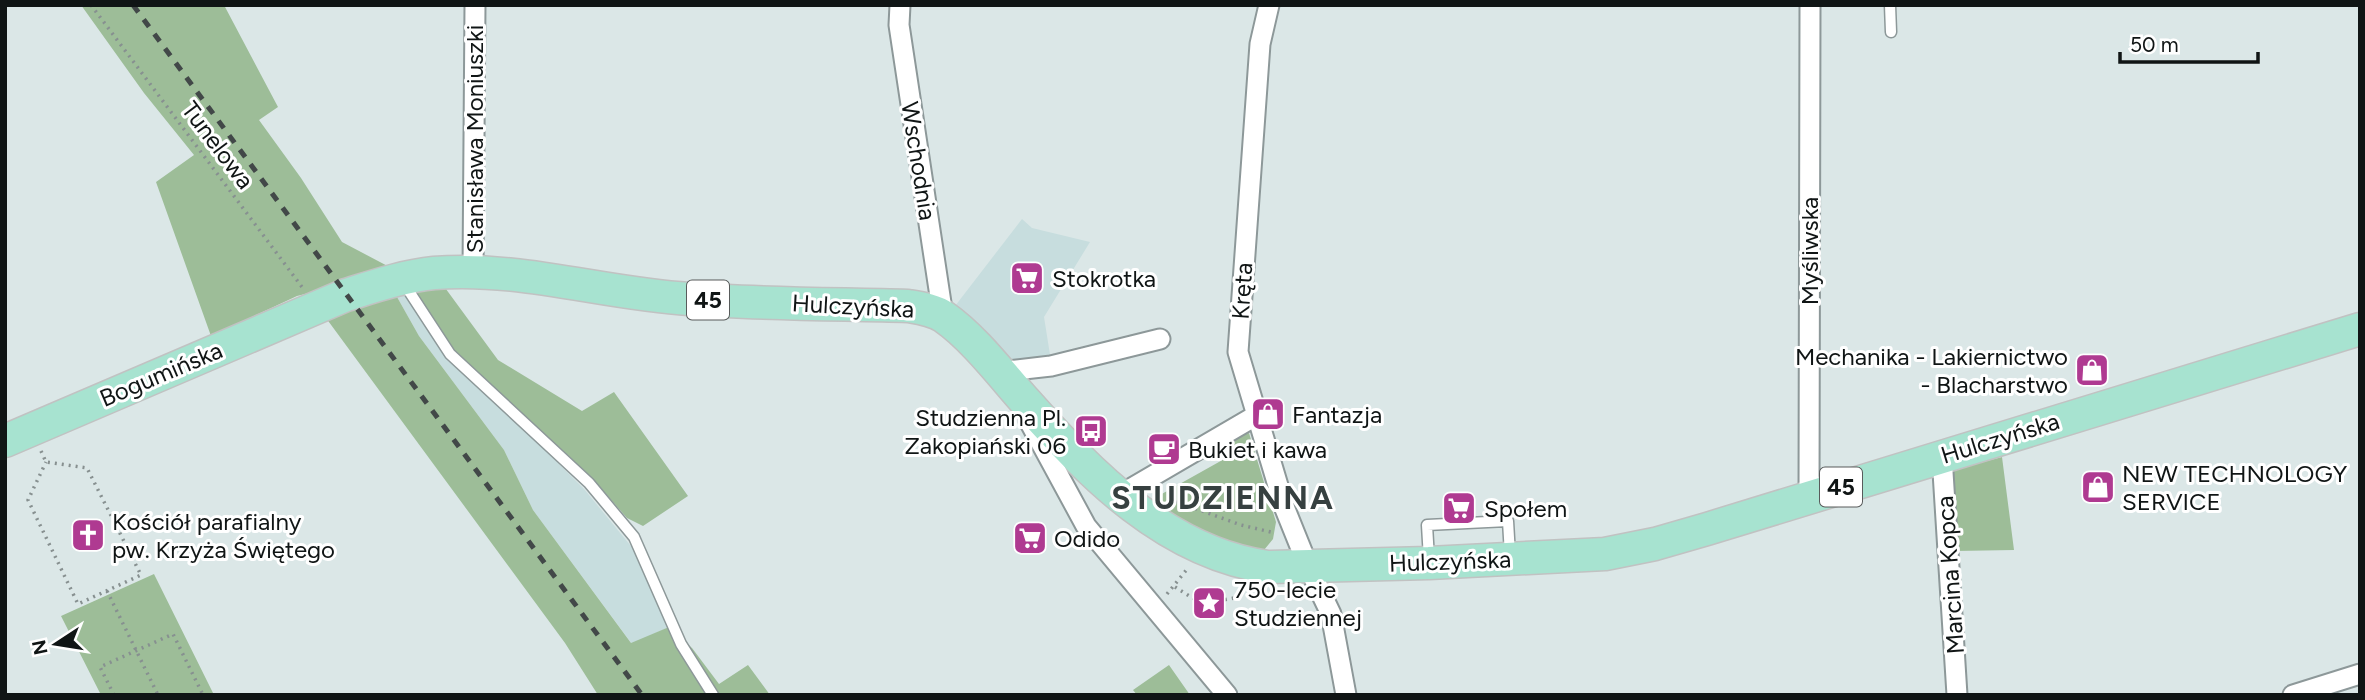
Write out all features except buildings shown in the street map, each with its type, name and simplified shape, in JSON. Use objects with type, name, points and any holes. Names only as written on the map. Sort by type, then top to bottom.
[{"type":"main road","name":"Hulczyńska","points":[[317,306],[401,278],[433,273],[473,272],[593,285],[687,299],[908,306],[943,316],[1053,432],[1127,490],[1171,534],[1226,559],[1268,568],[1573,556],[1628,550],[1707,529],[2360,329]]},
{"type":"main road","name":"Bogumińska","points":[[18,435],[317,306]]},
{"type":"street","name":"Stanisława Moniuszki","points":[[473,272],[475,5]]},
{"type":"street","name":"Wschodnia","points":[[900,5],[899,25],[943,316]]},
{"type":"street","name":"Kręta","points":[[1269,5],[1260,44],[1238,352],[1286,509],[1308,566],[1331,614],[1346,695]]},
{"type":"street","name":"Myśliwska","points":[[1810,5],[1810,497]]},
{"type":"street","points":[[1160,339],[1003,377],[1086,526],[1227,695]]},
{"type":"street","points":[[1127,490],[1257,415]]},
{"type":"street","name":"Marcina Kopca","points":[[1942,456],[1958,695]]},
{"type":"street","points":[[2293,695],[2360,674]]},
{"type":"lane","points":[[1890,5],[1891,33]]},
{"type":"lane","points":[[401,278],[450,354],[589,483],[634,537],[681,644],[713,695]]},
{"type":"path","name":"Tunelowa","points":[[91,5],[317,306]]},
{"type":"path","points":[[18,435],[46,462],[87,468],[141,575],[78,604],[28,500],[46,462]]},
{"type":"path","points":[[1127,490],[1241,524],[1296,536]]},
{"type":"path","points":[[1154,608],[1175,587],[1192,562]]},
{"type":"path","points":[[1175,587],[1199,602],[1200,608],[1209,612],[1215,610],[1218,604],[1215,596],[1209,594],[1204,595],[1199,602]]},
{"type":"path","points":[[107,591],[158,695]]},
{"type":"path","points":[[114,695],[100,667],[173,634],[203,695]]},
{"type":"shaded area","points":[[1022,219],[1032,228],[1090,242],[1044,317],[1051,361],[1011,367],[952,310]]},
{"type":"shaded area","points":[[406,295],[499,404],[584,489],[635,551],[669,627],[632,644],[533,510],[504,450],[419,336],[397,297]]},
{"type":"green space","points":[[81,5],[224,5],[278,107],[259,120],[301,178],[342,242],[397,271],[297,296],[211,336],[156,182],[194,155],[144,93]]},
{"type":"green space","points":[[443,285],[498,360],[582,411],[614,392],[688,496],[643,526],[627,518],[591,477],[559,447],[551,455],[499,404],[406,295]]},
{"type":"green space","points":[[397,297],[419,336],[504,450],[533,510],[631,643],[669,627],[692,648],[719,684],[748,665],[770,695],[598,695],[565,643],[326,318],[366,302]]},
{"type":"green space","points":[[1249,433],[1276,522],[1273,539],[1264,550],[1219,539],[1151,500],[1235,453],[1231,442],[1239,435]]},
{"type":"green space","points":[[2002,457],[2014,550],[1955,551],[1953,470]]},
{"type":"green space","points":[[154,574],[214,695],[101,695],[61,616]]},
{"type":"green space","points":[[1169,665],[1190,695],[1137,695],[1133,690]]},
{"type":"railway","points":[[133,5],[642,695]]},
{"type":"place","name":"Stokrotka","points":[[1027,278]]},
{"type":"place","name":"Mechanika - Lakiernictwo - Blacharstwo","points":[[2092,370]]},
{"type":"place","name":"Fantazja","points":[[1268,414]]},
{"type":"place","name":"Studzienna Pl. Zakopiański 06","points":[[1091,431]]},
{"type":"place","name":"Bukiet i kawa","points":[[1164,449]]},
{"type":"place","name":"NEW TECHNOLOGY SERVICE","points":[[2098,487]]},
{"type":"place","name":"Społem","points":[[1459,508]]},
{"type":"place","name":"Kościół parafialny pw. Krzyża Świętego","points":[[88,535]]},
{"type":"place","name":"Odido","points":[[1030,538]]},
{"type":"place","name":"750-lecie Studziennej","points":[[1209,603]]},
{"type":"district","name":"STUDZIENNA","points":[[1223,498]]}]
